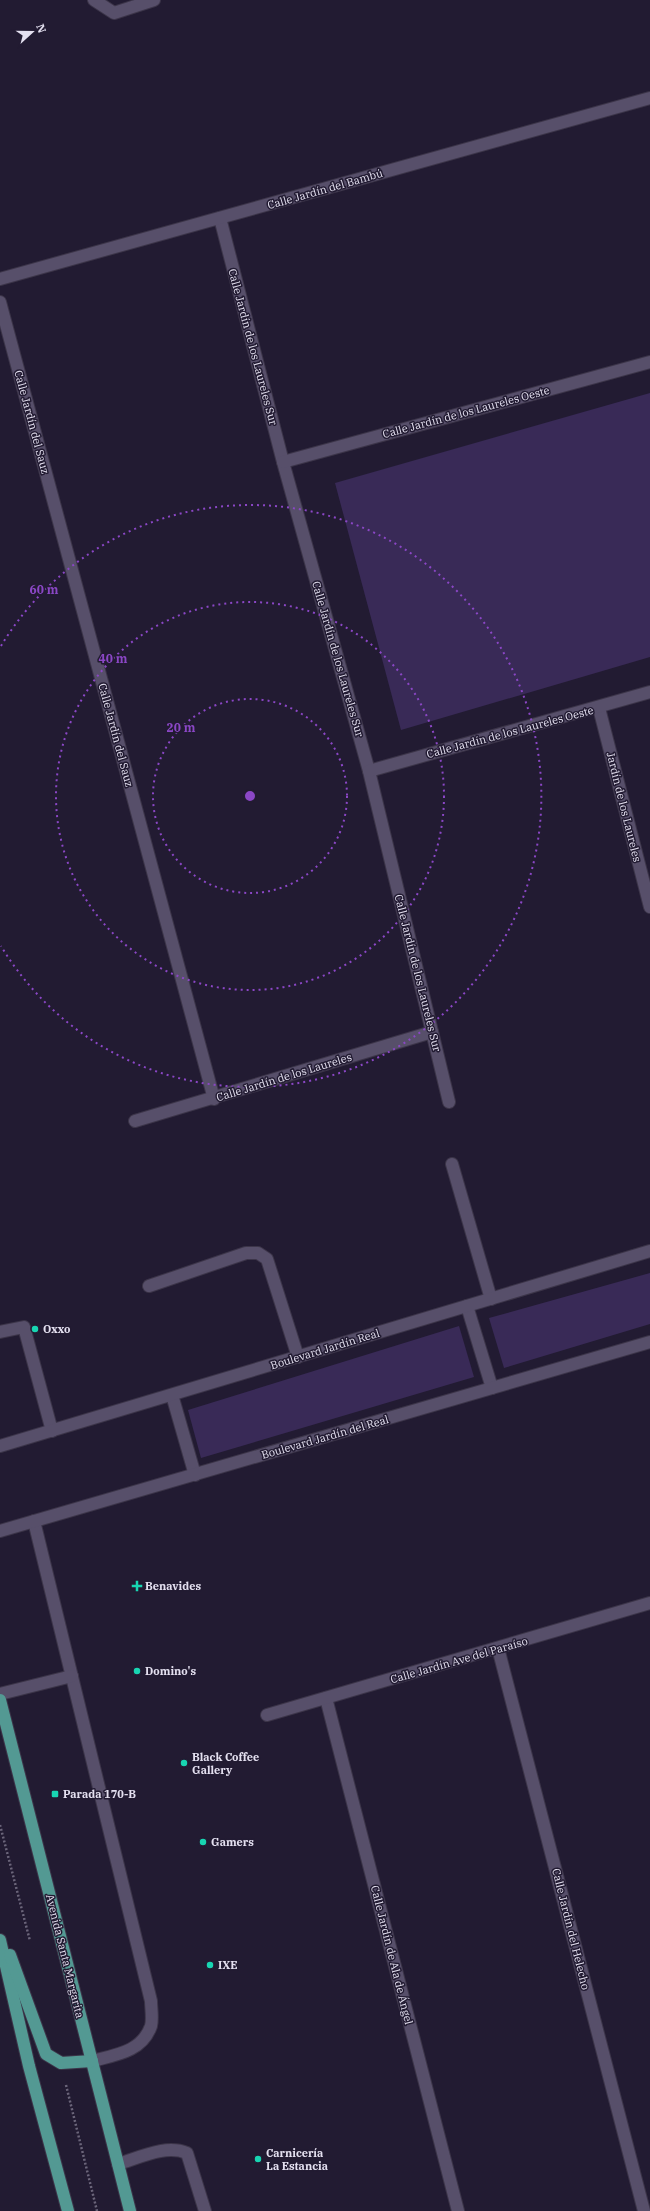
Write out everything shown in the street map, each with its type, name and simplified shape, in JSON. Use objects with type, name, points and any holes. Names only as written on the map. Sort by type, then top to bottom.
[{"type":"main road","name":"Avenida Santa Margarita","points":[[0,1700],[130,2211]]},
{"type":"main road","points":[[0,1935],[8,1947],[46,2054],[61,2063],[92,2061]]},
{"type":"main road","points":[[0,1940],[29,2066],[68,2211]]},
{"type":"street","points":[[94,0],[114,13],[154,0]]},
{"type":"street","name":"Calle Jardín del Bambú","points":[[0,279],[650,98]]},
{"type":"street","name":"Calle Jardín de los Laureles Sur","points":[[220,218],[283,462],[369,771],[449,1102]]},
{"type":"street","name":"Calle Jardín del Sauz","points":[[0,302],[214,1099]]},
{"type":"street","name":"Calle Jardín de los Laureles Oeste","points":[[283,462],[650,362]]},
{"type":"street","name":"Calle Jardín de los Laureles Oeste","points":[[369,771],[599,708],[650,692]]},
{"type":"street","name":"Jardín de los Laureles","points":[[599,708],[650,907]]},
{"type":"street","name":"Calle Jardín de los Laureles","points":[[135,1121],[214,1099],[432,1032]]},
{"type":"street","points":[[452,1164],[491,1299]]},
{"type":"street","name":"Boulevard Jardín Real","points":[[0,1446],[650,1251]]},
{"type":"street","points":[[149,1286],[246,1253],[258,1252],[267,1259],[298,1357]]},
{"type":"street","points":[[467,1306],[492,1388]]},
{"type":"street","points":[[0,1332],[24,1327],[52,1431]]},
{"type":"street","name":"Boulevard Jardín del Real","points":[[0,1531],[650,1342]]},
{"type":"street","points":[[172,1395],[195,1475]]},
{"type":"street","points":[[34,1521],[151,2001],[151,2025],[143,2041],[127,2052],[92,2061]]},
{"type":"street","name":"Calle Jardín Ave del Paraíso","points":[[268,1716],[650,1603]]},
{"type":"street","name":"Calle Jardín del Helecho","points":[[498,1648],[644,2211]]},
{"type":"street","points":[[0,1694],[72,1676]]},
{"type":"street","name":"Calle Jardín de Ala de Ángel","points":[[326,1698],[458,2211]]},
{"type":"street","points":[[118,2164],[163,2150],[176,2149],[187,2153],[205,2211]]},
{"type":"shaded area","points":[[650,393],[650,657],[401,730],[335,483]]},
{"type":"shaded area","points":[[650,1273],[650,1324],[504,1368],[489,1318]]},
{"type":"shaded area","points":[[459,1326],[474,1377],[201,1458],[188,1410]]},
{"type":"place","name":"Oxxo","points":[[35,1329]]},
{"type":"place","name":"Benavides","points":[[137,1586]]},
{"type":"place","name":"Domino's","points":[[137,1671]]},
{"type":"place","name":"Black Coffee Gallery","points":[[184,1763]]},
{"type":"place","name":"Parada 170-B","points":[[55,1794]]},
{"type":"place","name":"Gamers","points":[[203,1842]]},
{"type":"place","name":"IXE","points":[[210,1965]]},
{"type":"place","name":"Carnicería La Estancia","points":[[258,2159]]}]
